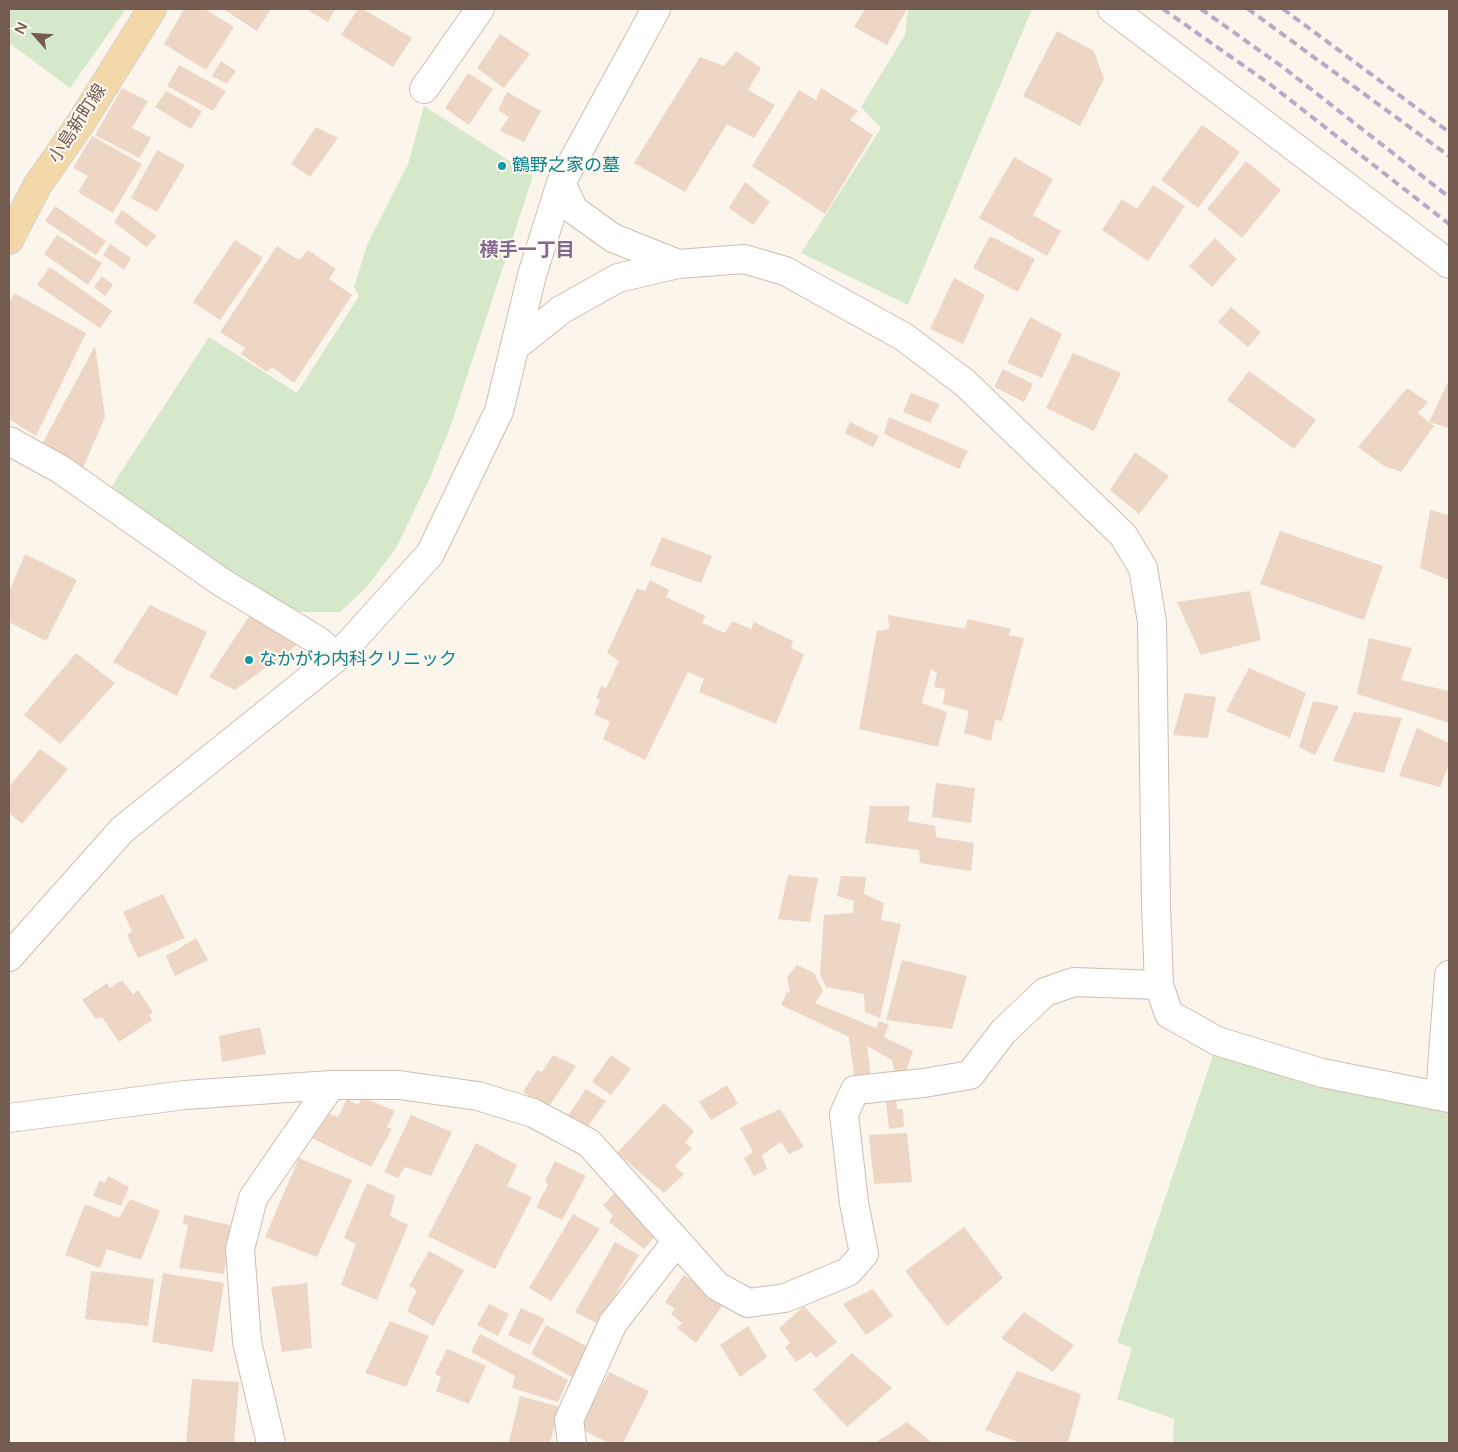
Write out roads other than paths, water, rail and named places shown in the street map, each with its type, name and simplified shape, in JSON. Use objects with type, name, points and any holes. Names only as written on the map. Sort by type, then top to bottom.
[{"type":"main road","name":"小島新町線","points":[[9,240],[37,186],[82,121],[152,9]]},
{"type":"street","points":[[424,89],[480,9]]},
{"type":"street","points":[[9,957],[122,830],[337,657],[430,554],[499,411],[532,275],[561,182],[656,9]]},
{"type":"street","points":[[1112,9],[1449,264]]},
{"type":"street","points":[[561,182],[574,210],[612,238],[678,264]]},
{"type":"street","points":[[516,346],[561,310],[618,278],[678,264],[744,259],[786,271],[904,337],[965,383],[1122,535],[1143,568],[1152,622],[1159,985],[1168,1014],[1217,1041],[1322,1072],[1445,1097],[1449,975]]},
{"type":"street","points":[[9,441],[60,469],[221,582],[317,640],[337,657]]},
{"type":"street","points":[[9,1118],[185,1095],[332,1085],[399,1084],[478,1096],[534,1113],[589,1144],[717,1286],[748,1303],[785,1298],[848,1272],[864,1254],[854,1203],[844,1114],[855,1090],[970,1076],[1003,1032],[1045,992],[1074,982],[1159,985]]},
{"type":"street","points":[[271,1443],[247,1342],[240,1249],[253,1198],[332,1085]]},
{"type":"street","points":[[572,1443],[569,1420],[612,1323],[677,1241]]},
{"type":"railway","points":[[1163,9],[1271,85],[1449,224]]},
{"type":"railway","points":[[1201,9],[1284,68],[1449,197]]},
{"type":"railway","points":[[1248,9],[1449,156]]},
{"type":"railway","points":[[1283,9],[1449,132]]},
{"type":"place","name":"鶴野之家の墓","points":[[502,166]]},
{"type":"place","name":"なかがわ内科クリニック","points":[[249,660]]},
{"type":"district","name":"横手一丁目","points":[[527,251]]}]
